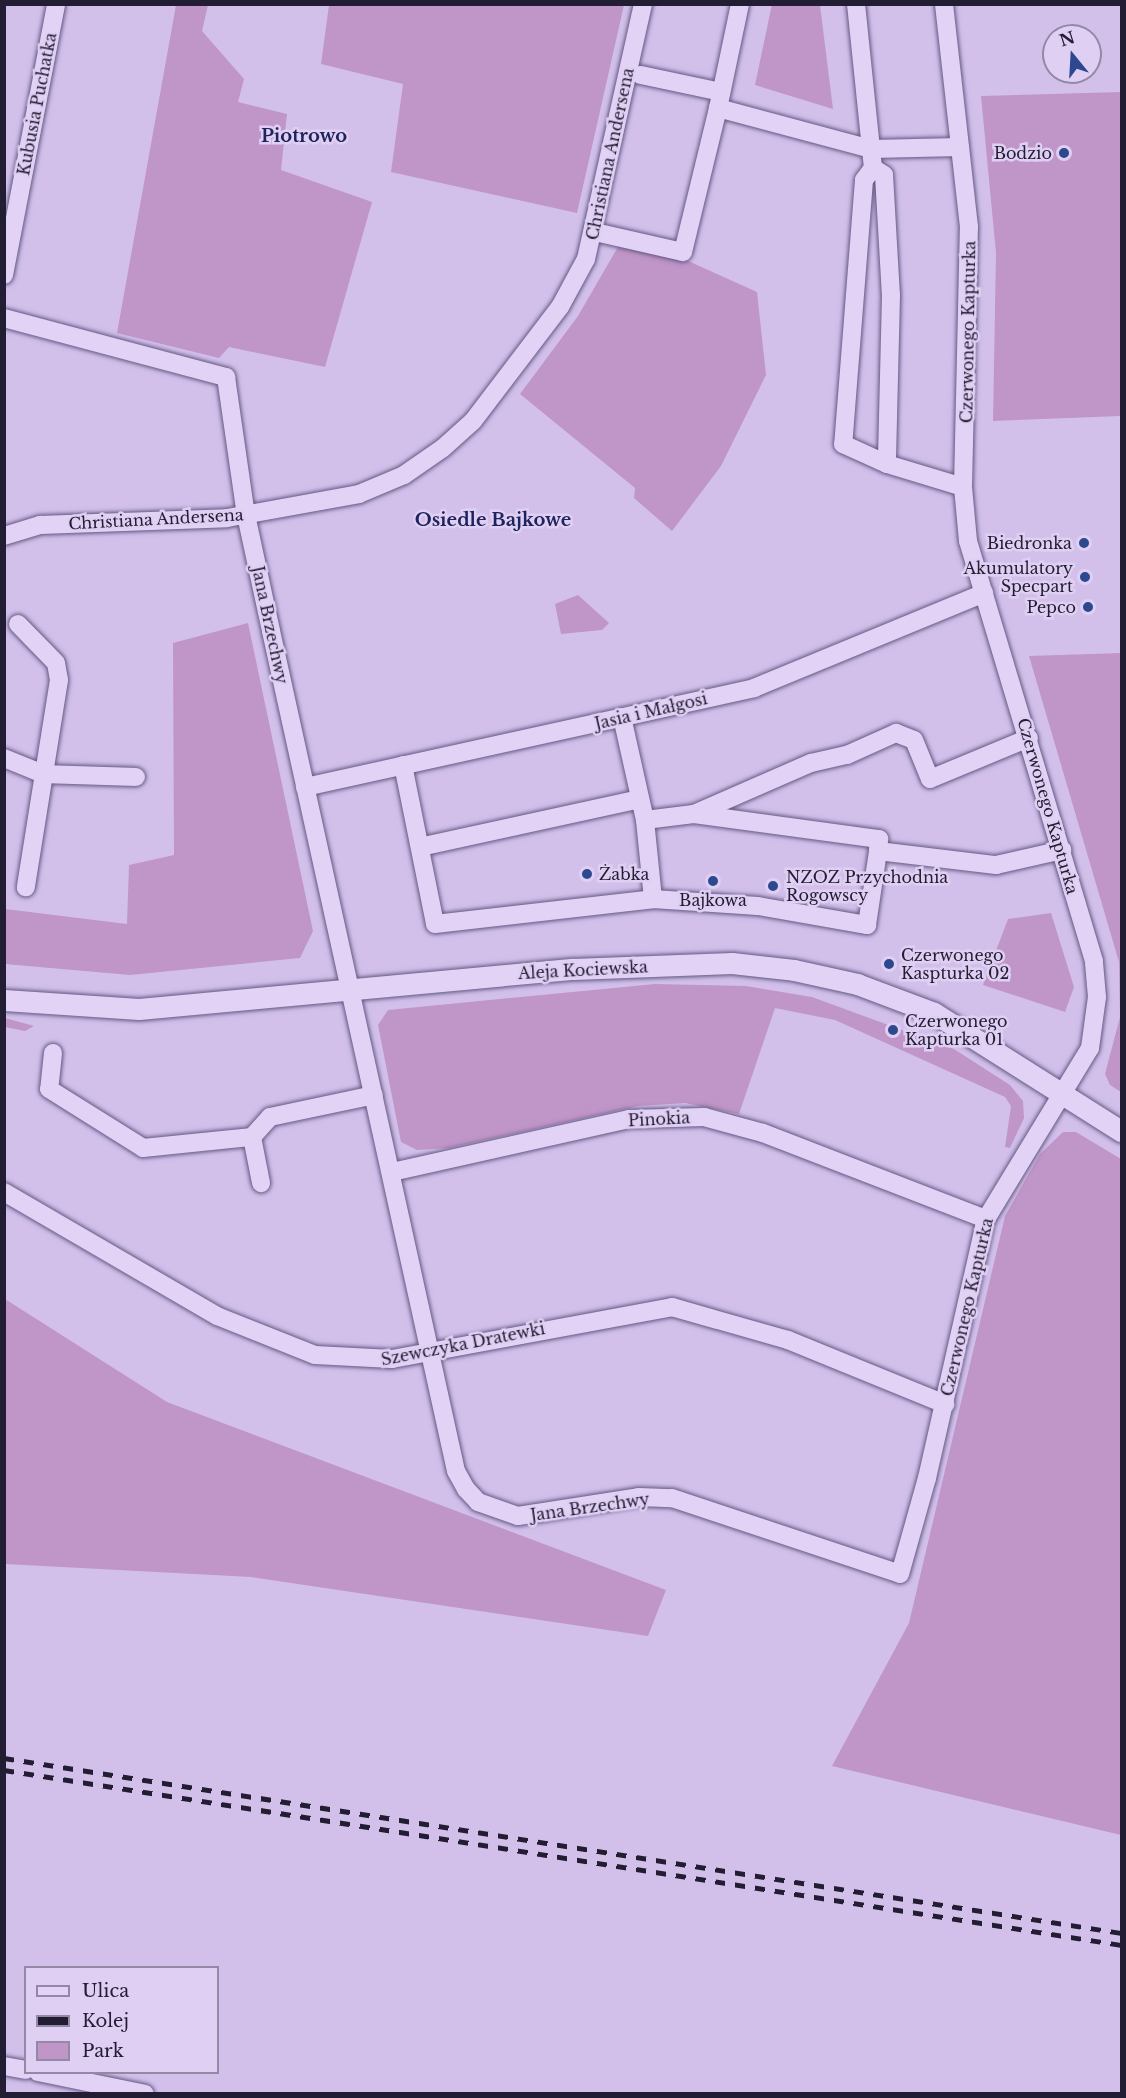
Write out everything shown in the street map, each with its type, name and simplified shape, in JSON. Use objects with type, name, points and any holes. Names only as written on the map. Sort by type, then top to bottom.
[{"type":"street","name":"Kubusia Puchatka","points":[[4,275],[56,4]]},
{"type":"street","name":"Christiana Andersena","points":[[4,536],[40,525],[246,515],[359,494],[436,453],[473,421],[560,307],[595,232],[643,4]]},
{"type":"street","points":[[595,232],[683,252],[740,4]]},
{"type":"street","points":[[855,4],[873,168],[864,180],[843,444],[887,464],[963,487]]},
{"type":"street","name":"Czerwonego Kapturka","points":[[900,1574],[945,1404],[986,1219],[1061,1091],[1090,1048],[1097,997],[1094,961],[968,540],[963,487],[971,272],[944,4]]},
{"type":"street","points":[[641,75],[871,149],[960,147]]},
{"type":"street","points":[[873,168],[884,176],[891,295],[887,464]]},
{"type":"street","name":"Jana Brzechwy","points":[[4,318],[226,377],[246,515],[456,1471],[478,1502],[518,1516],[539,1516],[606,1502],[672,1498],[900,1574]]},
{"type":"street","name":"Jasia i Małgosi","points":[[305,787],[754,688],[984,593]]},
{"type":"street","points":[[18,624],[56,663],[59,680],[26,887]]},
{"type":"street","points":[[622,717],[645,820],[653,899]]},
{"type":"street","points":[[694,814],[811,763],[847,755],[896,733],[914,740],[930,779],[1029,738]]},
{"type":"street","points":[[4,758],[43,774],[135,777]]},
{"type":"street","points":[[404,765],[435,924],[653,899],[758,906],[867,925],[879,839],[694,814],[645,820]]},
{"type":"street","points":[[420,847],[640,799]]},
{"type":"street","points":[[878,851],[996,865],[1062,850]]},
{"type":"street","name":"Aleja Kociewska","points":[[4,1000],[139,1009],[573,969],[732,963],[794,970],[857,984],[934,1013],[1061,1091],[1122,1132]]},
{"type":"street","points":[[53,1053],[50,1089],[143,1148],[252,1137],[270,1117],[374,1095]]},
{"type":"street","name":"Pinokia","points":[[392,1172],[629,1119],[695,1117],[763,1133],[986,1219]]},
{"type":"street","points":[[252,1137],[261,1183]]},
{"type":"street","name":"Szewczyka Dratewki","points":[[4,1192],[217,1316],[270,1340],[335,1360],[382,1360],[625,1312],[686,1309],[788,1340],[945,1404]]},
{"type":"street","points":[[4,2066],[24,2070]]},
{"type":"street","points":[[43,2074],[145,2094]]},
{"type":"green space","points":[[772,4],[820,5],[833,109],[755,85]]},
{"type":"green space","points":[[176,5],[208,5],[202,31],[244,79],[238,102],[287,114],[281,170],[372,202],[325,367],[229,347],[219,358],[117,333]]},
{"type":"green space","points":[[329,5],[624,5],[577,213],[391,172],[403,84],[321,64]]},
{"type":"green space","points":[[1121,92],[1121,416],[993,421],[996,253],[981,96]]},
{"type":"green space","points":[[619,245],[686,260],[757,292],[766,375],[721,466],[672,531],[634,498],[635,488],[520,394],[578,316]]},
{"type":"green space","points":[[578,595],[609,623],[602,630],[561,634],[555,604]]},
{"type":"green space","points":[[248,623],[313,931],[300,958],[130,975],[5,964],[5,909],[127,924],[129,865],[174,855],[173,643]]},
{"type":"green space","points":[[1122,653],[1121,1092],[1110,1085],[1105,1074],[1120,1017],[1119,962],[1029,656]]},
{"type":"green space","points":[[1051,913],[1074,987],[1065,1012],[983,985],[1008,919]]},
{"type":"green space","points":[[655,984],[746,986],[812,997],[954,1049],[1010,1085],[1023,1101],[1024,1118],[1010,1148],[1005,1147],[1011,1106],[1005,1097],[835,1020],[775,1008],[739,1114],[685,1103],[638,1106],[449,1148],[417,1150],[401,1142],[378,1025],[388,1010]]},
{"type":"green space","points":[[5,1018],[34,1026],[25,1031],[5,1027]]},
{"type":"green space","points":[[1063,1132],[1076,1132],[1121,1159],[1121,1835],[832,1766],[909,1623],[1005,1216],[1040,1154]]},
{"type":"green space","points":[[5,1299],[167,1402],[666,1590],[648,1636],[251,1577],[5,1564]]},
{"type":"railway","points":[[4,1758],[1122,1933]]},
{"type":"railway","points":[[4,1770],[1122,1945]]},
{"type":"place","name":"Bodzio","points":[[1064,153]]},
{"type":"place","name":"Biedronka","points":[[1084,543]]},
{"type":"place","name":"Akumulatory Specpart","points":[[1085,577]]},
{"type":"place","name":"Pepco","points":[[1088,607]]},
{"type":"place","name":"Żabka","points":[[587,874]]},
{"type":"place","name":"Bajkowa","points":[[713,881]]},
{"type":"place","name":"NZOZ Przychodnia Rogowscy","points":[[773,886]]},
{"type":"place","name":"Czerwonego Kaspturka 02","points":[[889,964]]},
{"type":"place","name":"Czerwonego Kapturka 01","points":[[893,1030]]},
{"type":"district","name":"Piotrowo","points":[[304,136]]},
{"type":"district","name":"Osiedle Bajkowe","points":[[493,520]]}]
